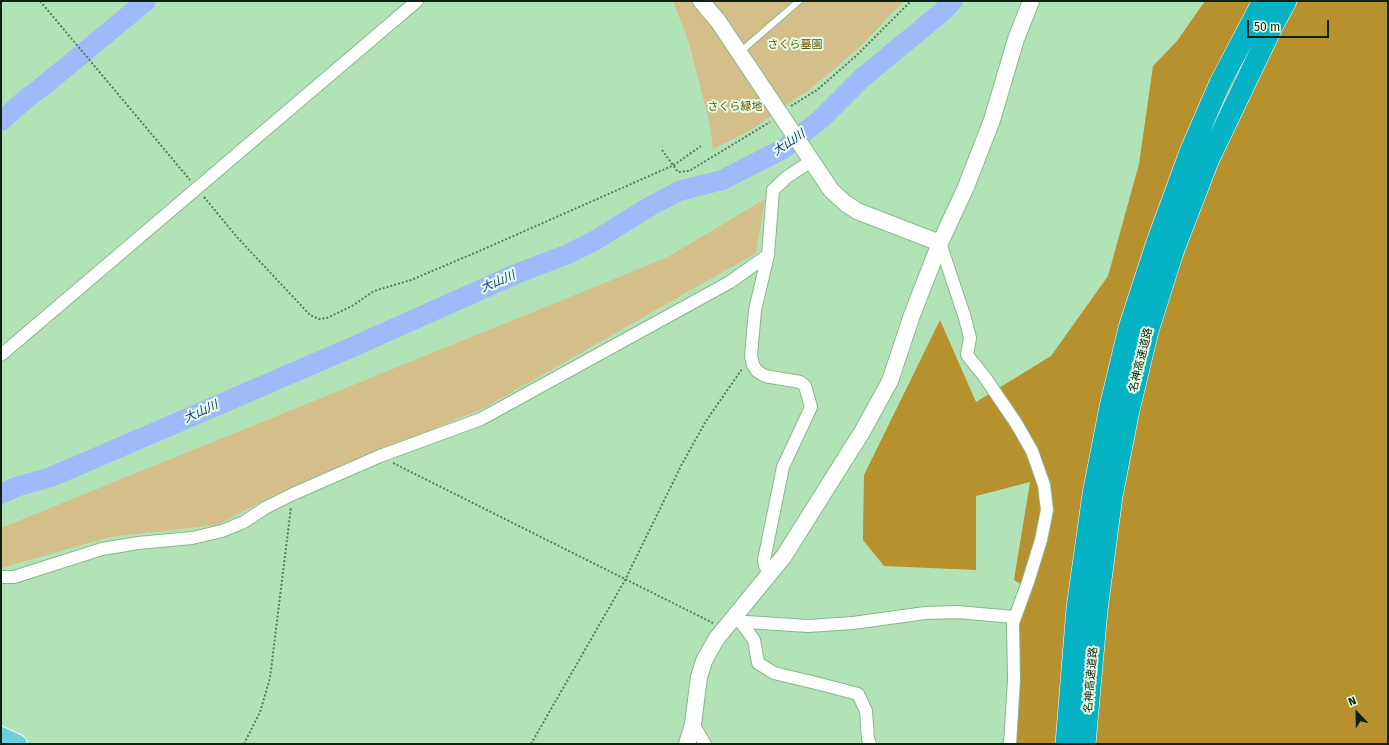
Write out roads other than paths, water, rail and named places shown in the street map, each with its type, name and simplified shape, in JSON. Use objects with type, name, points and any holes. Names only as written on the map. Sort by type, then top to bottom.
[{"type":"highway","name":"名神高速道路","points":[[1066,744],[1077,608],[1093,494],[1110,407],[1129,328],[1157,242],[1190,152],[1220,83],[1262,1]]},
{"type":"highway","name":"名神高速道路","points":[[1085,744],[1097,610],[1112,496],[1129,410],[1148,331],[1173,252],[1208,161],[1272,25],[1286,1]]},
{"type":"main road","points":[[1,736],[18,744]]},
{"type":"street","points":[[1,355],[417,1]]},
{"type":"street","points":[[701,1],[718,21],[831,190],[845,203],[857,211],[940,242]]},
{"type":"street","points":[[687,744],[693,724],[698,677],[717,638],[732,623],[784,556],[862,432],[890,381],[912,315],[940,242],[966,187],[992,120],[1016,39],[1031,1]]},
{"type":"street","points":[[772,572],[765,566],[764,560],[783,467],[811,408],[805,386],[800,382],[765,376],[757,371],[753,365],[751,356],[755,310],[768,255],[773,190],[787,177],[810,160]]},
{"type":"street","points":[[940,242],[970,338],[967,355],[984,376],[1016,423],[1032,451],[1044,485],[1047,510],[1041,540],[1028,582],[1013,622],[1014,680],[1010,744]]},
{"type":"street","points":[[1,577],[14,577],[102,550],[138,543],[192,538],[222,531],[244,522],[265,508],[293,494],[380,456],[481,419],[730,282],[768,255]]},
{"type":"street","points":[[732,623],[808,626],[853,623],[925,613],[958,612],[1014,616]]},
{"type":"street","points":[[732,623],[754,640],[758,663],[774,674],[858,694],[866,711],[868,739],[870,744]]},
{"type":"street","points":[[693,724],[705,744]]},
{"type":"lane","points":[[739,53],[799,1]]},
{"type":"waterway","points":[[1,121],[146,1]]},
{"type":"waterway","name":"大山川","points":[[1,494],[16,487],[51,477],[348,349],[516,274],[568,254],[594,241],[649,207],[679,191],[722,180],[783,149],[821,119],[862,78],[942,12],[953,1]]},
{"type":"park label","name":"さくら墓園","points":[[795,45]]},
{"type":"park label","name":"さくら緑地","points":[[735,107]]}]
